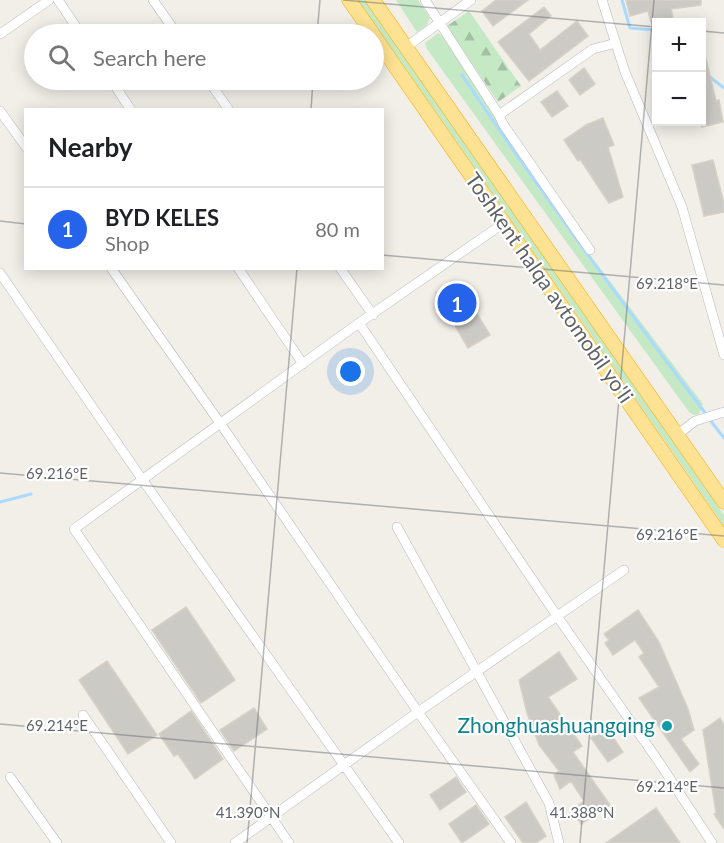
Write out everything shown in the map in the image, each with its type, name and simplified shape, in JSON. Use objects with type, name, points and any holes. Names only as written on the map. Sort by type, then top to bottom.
[{"type":"highway","name":"Toshkent halqa avtomobil yo'li","points":[[349,0],[365,24]]},
{"type":"highway","name":"Toshkent halqa avtomobil yo'li","points":[[374,0],[724,502]]},
{"type":"highway","name":"Toshkent halqa avtomobil yo'li","points":[[384,51],[724,540]]},
{"type":"street","points":[[0,34],[49,0]]},
{"type":"street","points":[[58,0],[74,24]]},
{"type":"street","points":[[153,0],[170,24]]},
{"type":"street","points":[[425,0],[500,115],[503,124],[590,250]]},
{"type":"street","points":[[406,47],[471,0]]},
{"type":"street","points":[[603,0],[625,72],[682,207],[724,355]]},
{"type":"street","points":[[500,115],[592,49],[616,43]]},
{"type":"street","points":[[118,90],[130,108]]},
{"type":"street","points":[[215,90],[228,108]]},
{"type":"street","points":[[0,111],[24,144]]},
{"type":"street","points":[[289,843],[74,530],[359,323],[504,223]]},
{"type":"street","points":[[112,270],[511,843]]},
{"type":"street","points":[[239,270],[303,364]]},
{"type":"street","points":[[341,270],[373,315]]},
{"type":"street","points":[[0,273],[142,479],[399,843]]},
{"type":"street","points":[[359,323],[712,843]]},
{"type":"street","points":[[677,435],[695,421],[723,412]]},
{"type":"street","points":[[397,527],[549,803],[557,842]]},
{"type":"street","points":[[235,843],[418,712],[624,570]]},
{"type":"street","points":[[83,715],[171,843]]},
{"type":"street","points":[[10,777],[57,843]]},
{"type":"green space","points":[[358,0],[365,0],[382,24],[375,24]]},
{"type":"green space","points":[[396,0],[418,0],[430,18],[426,26],[417,32]]},
{"type":"green space","points":[[469,11],[521,86],[498,102],[447,26]]},
{"type":"green space","points":[[384,27],[724,515],[724,526],[384,37]]},
{"type":"green space","points":[[438,33],[444,37],[590,255],[703,404],[699,414],[694,415],[689,412],[427,49],[425,43]]},
{"type":"building","points":[[496,0],[528,0],[493,26],[482,11]]},
{"type":"building","points":[[626,0],[701,0],[701,5],[671,9],[673,18],[652,18],[651,22],[648,11],[630,16]]},
{"type":"building","points":[[544,7],[551,16],[529,34],[540,50],[577,21],[588,36],[529,81],[498,42]]},
{"type":"building","points":[[706,59],[716,101],[719,100],[723,122],[702,127],[706,126]]},
{"type":"building","points":[[584,68],[595,84],[580,95],[569,80]]},
{"type":"building","points":[[557,91],[568,106],[552,117],[541,102]]},
{"type":"building","points":[[603,118],[614,145],[608,147],[623,197],[609,203],[580,159],[578,161],[564,140],[586,125]]},
{"type":"building","points":[[713,160],[724,203],[724,212],[704,216],[692,165]]},
{"type":"building","points":[[454,284],[461,287],[490,335],[468,348],[436,293]]},
{"type":"building","points":[[186,607],[235,680],[201,703],[152,630]]},
{"type":"building","points":[[638,610],[659,642],[688,709],[694,730],[681,739],[699,764],[690,772],[639,698],[659,687],[639,657],[644,653],[635,640],[613,655],[605,643],[609,640],[604,634]]},
{"type":"building","points":[[559,652],[577,679],[548,697],[582,746],[573,752],[610,805],[581,824],[572,810],[584,801],[571,781],[560,789],[554,775],[559,771],[539,745],[527,713],[519,680]]},
{"type":"building","points":[[107,661],[157,735],[128,754],[79,680]]},
{"type":"building","points":[[254,708],[267,729],[234,751],[220,730]]},
{"type":"building","points":[[191,711],[223,759],[195,779],[178,754],[174,756],[159,734]]},
{"type":"building","points":[[720,718],[724,725],[724,829],[714,814],[716,813],[703,730]]},
{"type":"building","points":[[606,727],[623,752],[608,762],[591,738]]},
{"type":"building","points":[[456,777],[466,792],[440,810],[430,795]]},
{"type":"building","points":[[526,802],[546,836],[536,843],[523,843],[505,817]]},
{"type":"building","points":[[476,805],[489,824],[462,843],[449,824]]},
{"type":"building","points":[[656,808],[680,843],[606,843]]},
{"type":"waterway","points":[[622,0],[630,28],[652,30]]},
{"type":"waterway","points":[[703,72],[724,88]]},
{"type":"waterway","points":[[462,75],[643,331],[706,414]]},
{"type":"waterway","points":[[710,420],[724,438]]},
{"type":"waterway","points":[[0,502],[31,494]]},
{"type":"place","name":"BYD KELES","points":[[457,303]]},
{"type":"place","name":"Zhonghuashuangqing","points":[[667,726]]}]
